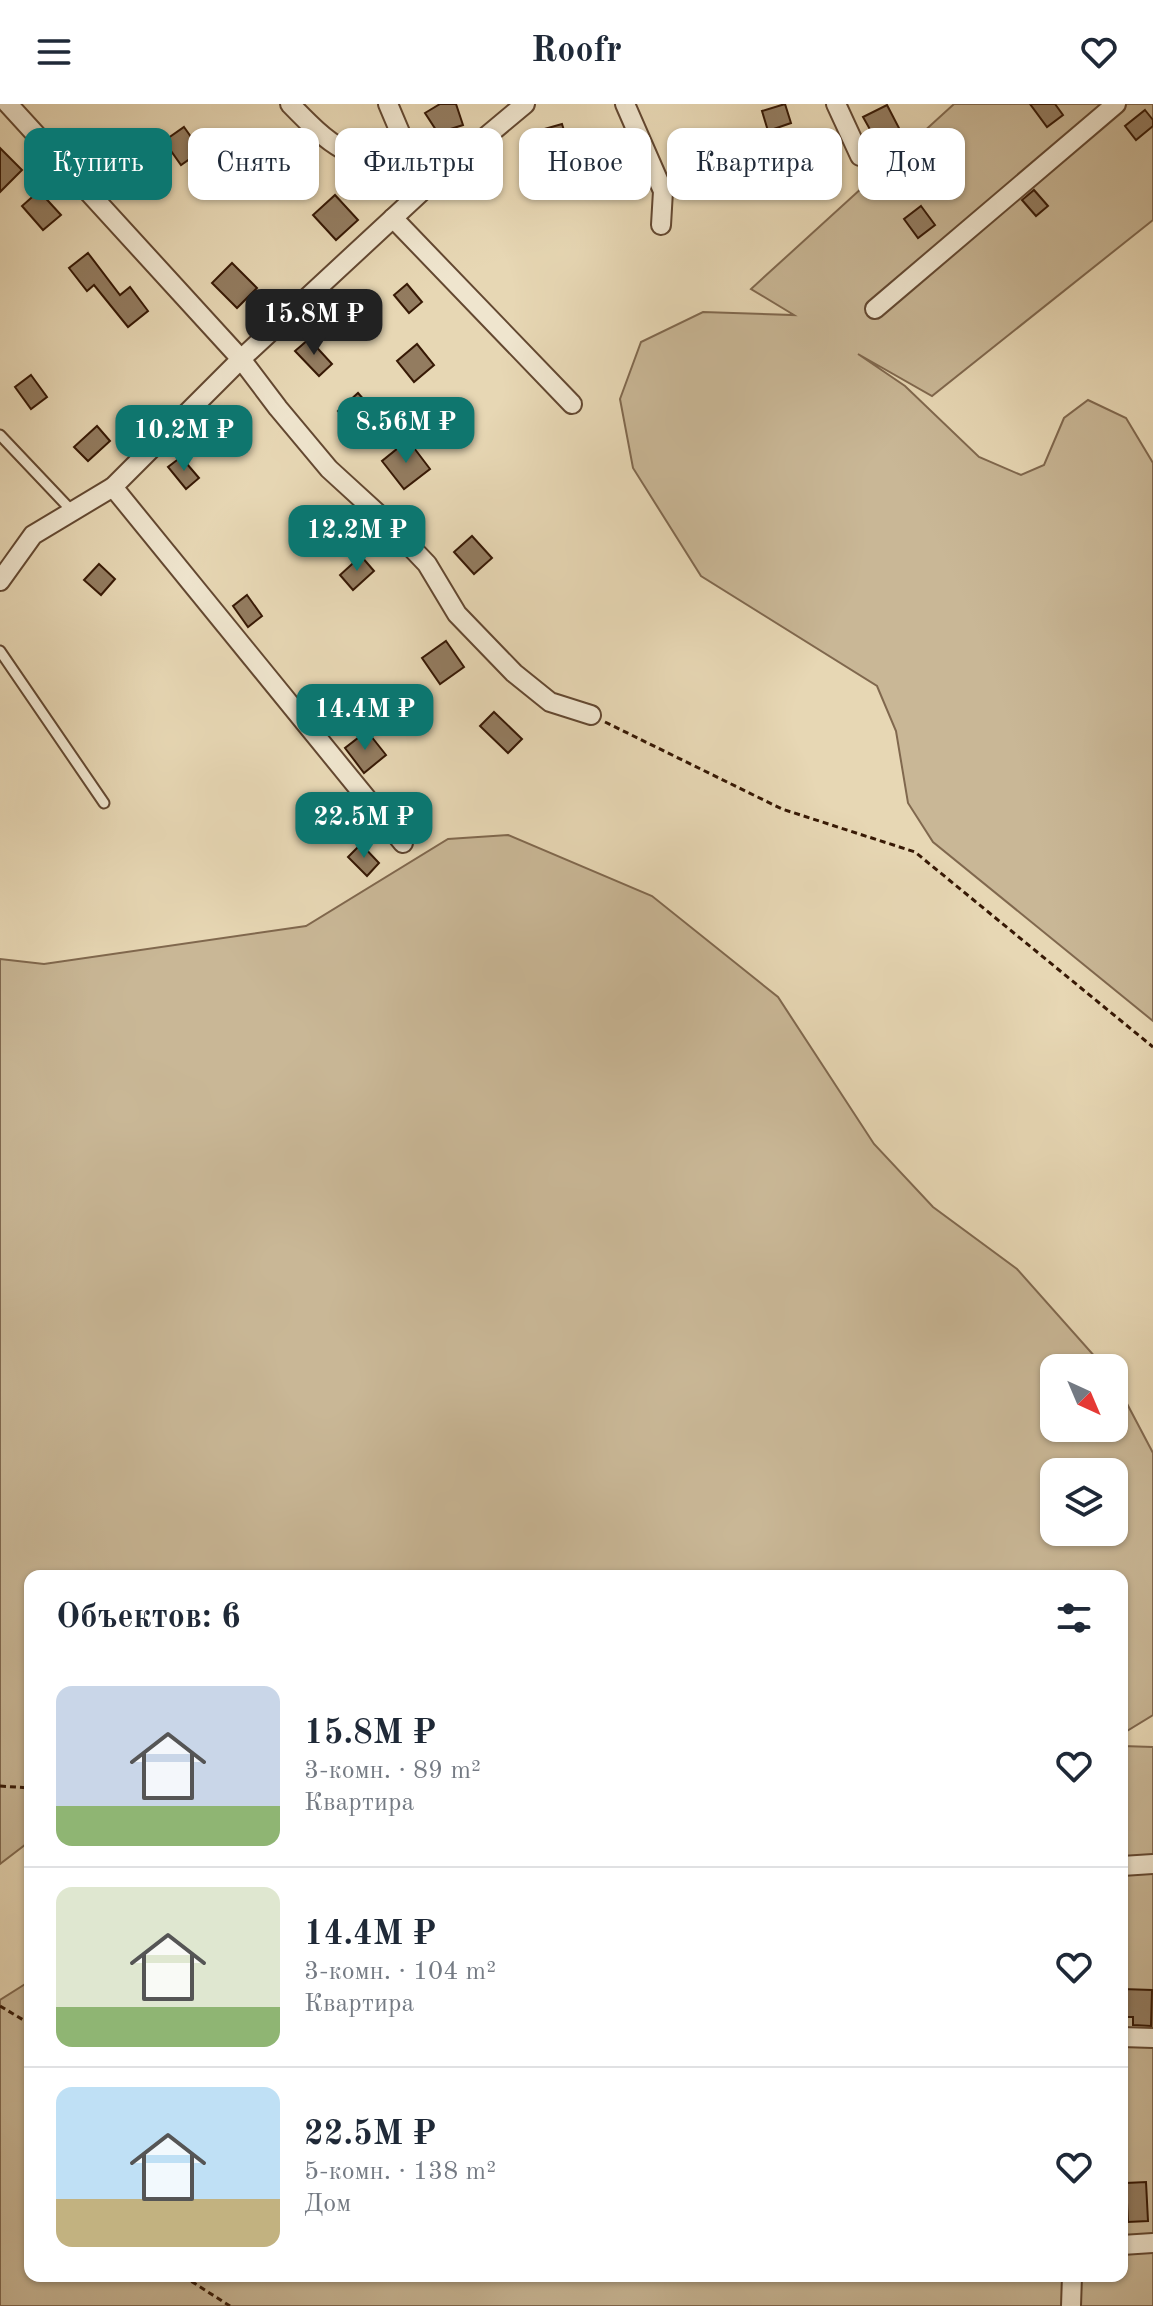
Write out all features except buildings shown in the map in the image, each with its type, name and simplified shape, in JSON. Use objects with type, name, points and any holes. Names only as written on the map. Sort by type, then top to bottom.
[{"type":"street","points":[[8,104],[241,359],[329,469],[427,564],[457,614],[514,673],[550,702],[591,715]]},
{"type":"street","points":[[290,104],[335,146]]},
{"type":"street","points":[[388,104],[398,128]]},
{"type":"street","points":[[496,128],[525,104]]},
{"type":"street","points":[[625,104],[663,191],[661,225]]},
{"type":"street","points":[[836,104],[858,152]]},
{"type":"street","points":[[875,309],[1116,104]]},
{"type":"street","points":[[0,581],[33,535],[113,487],[241,359],[412,200]]},
{"type":"street","points":[[393,218],[572,404]]},
{"type":"street","points":[[113,487],[403,843]]},
{"type":"street","points":[[1128,1866],[1153,1864]]},
{"type":"street","points":[[1128,2037],[1153,2038]]},
{"type":"street","points":[[1128,2245],[1153,2243]]},
{"type":"street","points":[[1071,2306],[1072,2282]]},
{"type":"lane","points":[[0,435],[73,512]]},
{"type":"lane","points":[[0,651],[104,803]]},
{"type":"path","points":[[591,715],[782,809],[915,852],[1153,1047]]},
{"type":"path","points":[[0,1786],[24,1788]]},
{"type":"path","points":[[0,2006],[24,2020]]},
{"type":"path","points":[[192,2282],[230,2306]]},
{"type":"shaded area","points":[[954,104],[1153,104],[1153,220],[932,396],[858,354],[905,386],[979,457],[1021,475],[1044,465],[1064,418],[1088,400],[1126,418],[1153,463],[1153,1021],[933,842],[908,803],[896,731],[877,686],[701,576],[633,468],[620,399],[641,342],[703,312],[794,315],[751,289],[858,191],[858,200],[965,200],[965,128],[928,128]]},
{"type":"shaded area","points":[[508,835],[652,896],[778,997],[874,1144],[933,1207],[1017,1269],[1093,1354],[1040,1354],[1040,1442],[1128,1442],[1128,1406],[1153,1453],[1153,1715],[1128,1730],[1128,1570],[24,1570],[24,1846],[0,1864],[0,959],[44,964],[306,926],[448,839]]},
{"type":"shaded area","points":[[1128,1746],[1153,1747],[1153,2306],[0,2306],[0,2000],[24,1985],[24,2282],[1128,2282]]}]
